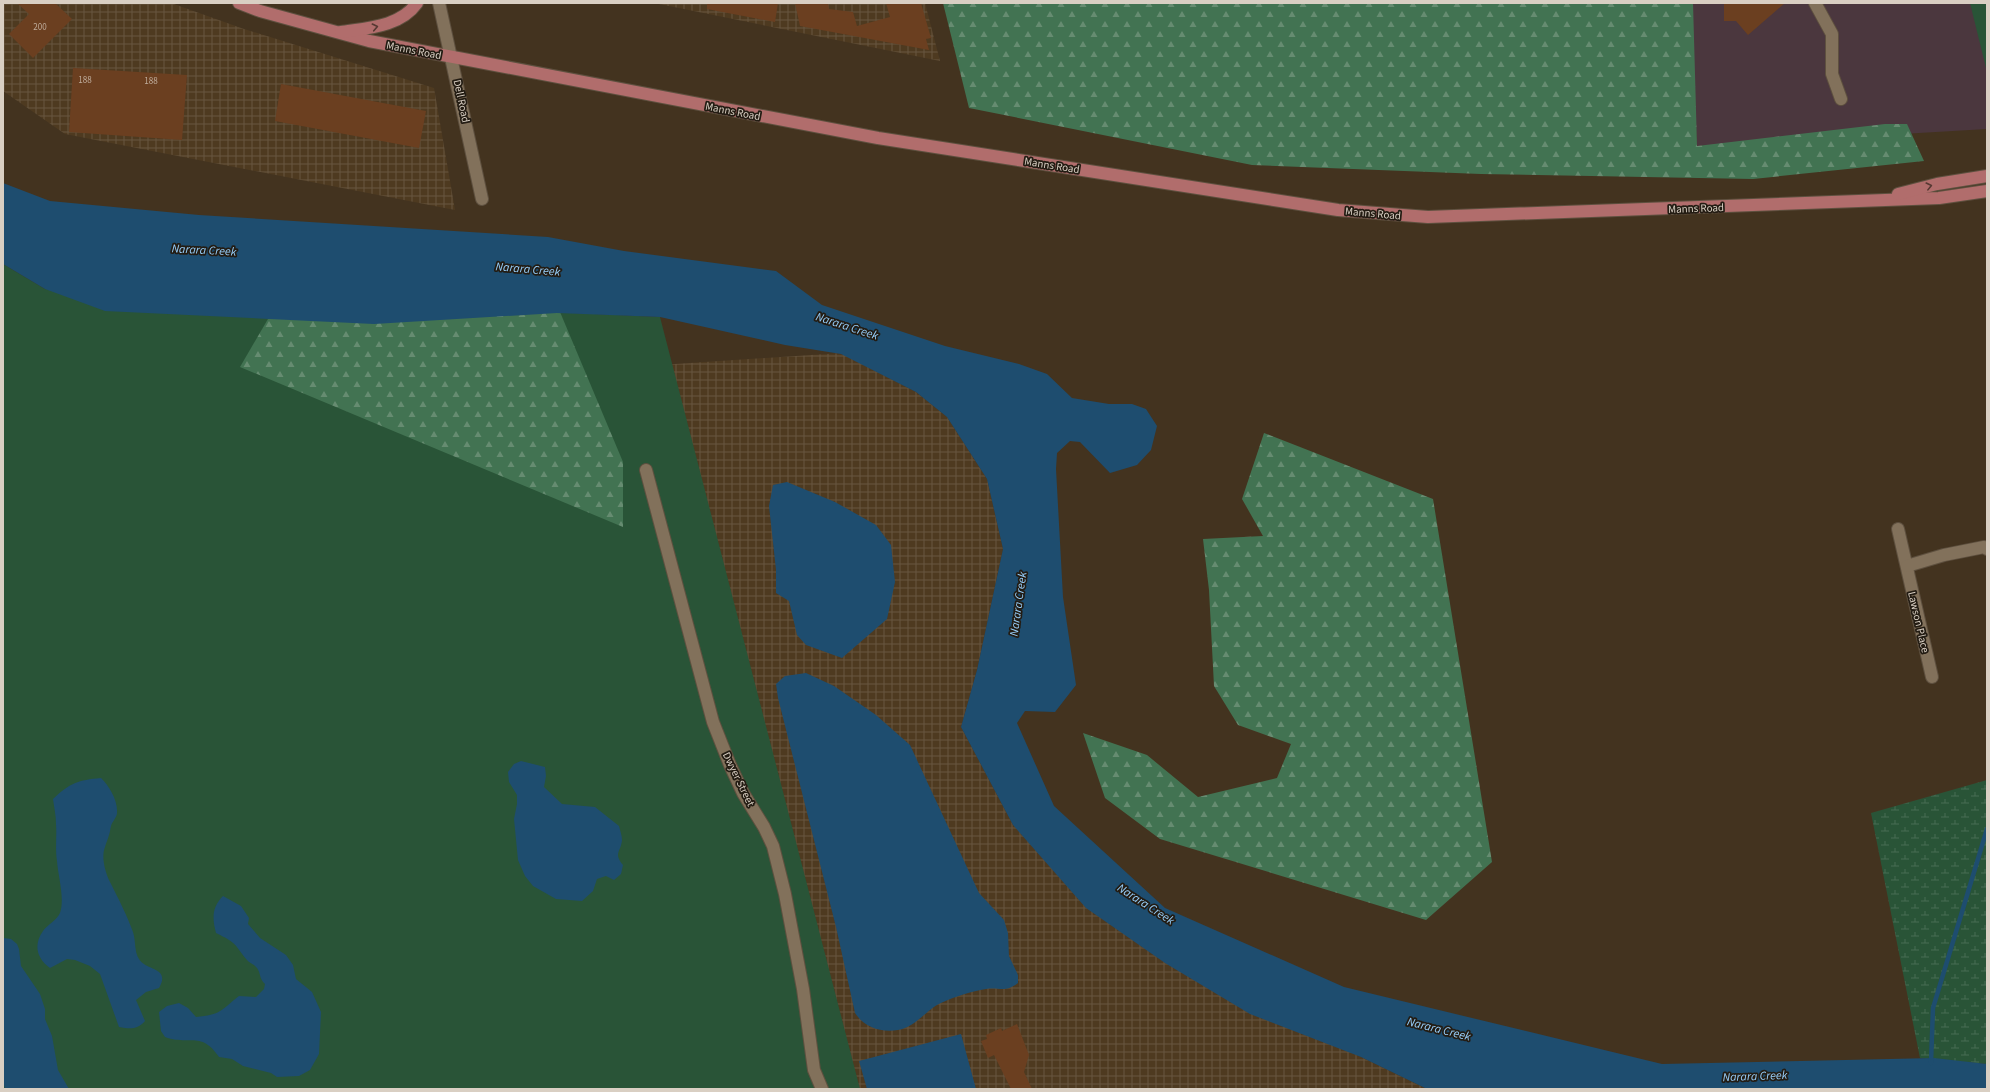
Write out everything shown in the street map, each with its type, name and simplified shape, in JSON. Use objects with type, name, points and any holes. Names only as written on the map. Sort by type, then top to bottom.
[{"type":"main road","name":"Manns Road","points":[[239,3],[260,11],[369,41],[452,58],[878,138],[1338,210],[1428,217],[1878,199],[1939,198],[1987,191]]},
{"type":"main road","points":[[336,32],[377,27],[401,18],[416,3]]},
{"type":"main road","name":"Manns Road","points":[[1878,199],[1937,184],[1987,176]]},
{"type":"street","name":"Dell Road","points":[[439,3],[482,200]]},
{"type":"street","points":[[1815,3],[1832,34],[1832,74],[1841,99]]},
{"type":"street","name":"Dwyer Street","points":[[646,470],[713,722],[740,786],[774,846],[785,894],[803,990],[814,1070],[822,1089]]},
{"type":"street","name":"Lawson Place","points":[[1898,529],[1932,677]]},
{"type":"street","points":[[1907,566],[1984,547],[1987,549]]},
{"type":"shaded area","points":[[3,3],[171,3],[244,29],[434,88],[455,210],[65,134],[3,91]]},
{"type":"shaded area","points":[[654,3],[925,3],[940,61]]},
{"type":"shaded area","points":[[1689,3],[1987,3],[1987,129],[1697,146]]},
{"type":"shaded area","points":[[841,353],[916,392],[947,417],[987,479],[1003,549],[977,670],[961,727],[1013,825],[1361,1057],[1427,1089],[829,1089],[660,365]]},
{"type":"green space","points":[[943,3],[1693,3],[1697,146],[1885,124],[1907,124],[1924,161],[1753,179],[1481,174],[1252,165],[969,108]]},
{"type":"green space","points":[[1970,3],[1987,3],[1987,72]]},
{"type":"green space","points":[[3,264],[45,289],[660,317],[860,1089],[3,1089]]},
{"type":"green space","points":[[560,312],[623,462],[623,527],[240,367],[268,319]]},
{"type":"green space","points":[[1264,433],[1433,499],[1492,862],[1426,920],[1160,839],[1105,798],[1083,733],[1147,755],[1198,797],[1277,778],[1291,744],[1238,725],[1214,686],[1209,590],[1203,539],[1263,536],[1242,499]]},
{"type":"green space","points":[[1987,780],[1987,1064],[1920,1058],[1871,813]]},
{"type":"water","name":"Narara Creek","points":[[3,183],[50,201],[199,215],[548,237],[624,251],[776,271],[822,305],[945,346],[1019,364],[1047,374],[1072,398],[1109,404],[1132,404],[1146,409],[1157,426],[1151,450],[1137,465],[1110,473],[1080,442],[1070,441],[1057,453],[1056,469],[1063,597],[1076,685],[1055,712],[1025,711],[1017,723],[1054,806],[1165,908],[1344,987],[1662,1064],[1934,1058],[1987,1064],[1987,1089],[1427,1089],[1361,1057],[1250,1014],[1165,963],[1086,908],[1013,825],[961,727],[977,670],[1003,549],[987,479],[947,417],[916,392],[841,354],[785,345],[660,317],[557,313],[374,324],[105,311],[45,289],[3,264]]},
{"type":"water","points":[[787,482],[835,502],[876,525],[891,545],[895,582],[887,619],[842,658],[806,645],[797,635],[789,601],[776,593],[776,570],[769,506],[773,485]]},
{"type":"water","points":[[806,673],[834,686],[876,715],[910,745],[979,893],[1004,920],[1008,933],[1009,956],[1018,975],[1018,983],[1006,989],[981,990],[941,1003],[931,1009],[916,1022],[898,1030],[879,1030],[863,1022],[855,1013],[836,927],[778,698],[776,684],[785,676]]},
{"type":"water","points":[[521,761],[545,767],[546,776],[544,787],[562,804],[595,807],[619,826],[622,840],[618,852],[618,858],[623,865],[621,874],[614,880],[606,876],[597,879],[593,891],[582,901],[556,899],[533,886],[525,876],[518,860],[514,819],[517,795],[509,782],[508,772],[514,764]]},
{"type":"water","points":[[101,778],[112,794],[117,808],[117,815],[112,824],[104,851],[104,864],[107,874],[131,926],[134,935],[136,953],[139,959],[142,963],[156,970],[162,976],[162,981],[159,988],[146,992],[136,1000],[145,1021],[139,1026],[133,1028],[119,1027],[100,974],[90,966],[75,960],[67,959],[50,968],[39,956],[37,946],[40,936],[45,929],[59,916],[62,901],[56,856],[56,817],[53,799],[64,789],[75,783]]},
{"type":"water","points":[[223,896],[241,906],[249,918],[248,924],[260,938],[286,955],[293,965],[296,979],[312,992],[321,1012],[319,1054],[310,1070],[299,1076],[277,1077],[271,1073],[243,1066],[232,1059],[219,1057],[212,1049],[200,1041],[165,1037],[161,1031],[159,1012],[167,1006],[179,1003],[188,1008],[196,1017],[211,1015],[220,1011],[239,996],[256,997],[264,989],[265,984],[257,968],[248,961],[232,942],[216,933],[214,913],[219,900]]},
{"type":"water","points":[[3,938],[11,939],[17,944],[21,966],[40,994],[45,1009],[45,1019],[52,1036],[58,1070],[69,1089],[5,1089],[3,1080]]},
{"type":"water","points":[[961,1034],[976,1089],[867,1089],[859,1061]]},
{"type":"building","points":[[17,3],[55,3],[72,19],[33,58],[9,34],[29,14]]},
{"type":"building","points":[[707,3],[778,3],[775,22],[707,9]]},
{"type":"building","points":[[795,3],[828,3],[829,9],[853,12],[857,26],[890,17],[886,3],[921,3],[931,38],[926,39],[929,50],[800,26]]},
{"type":"building","points":[[1724,3],[1785,3],[1748,35],[1736,21],[1724,21]]},
{"type":"building","points":[[73,68],[187,75],[182,140],[69,132]]},
{"type":"building","points":[[281,84],[426,111],[419,148],[275,121]]},
{"type":"building","points":[[1017,1024],[1029,1055],[1024,1072],[1032,1089],[1011,1089],[994,1055],[988,1058],[981,1041],[987,1039],[986,1035],[1001,1028],[1002,1031]]},
{"type":"waterway","points":[[1931,1063],[1933,1008],[1987,829]]}]
